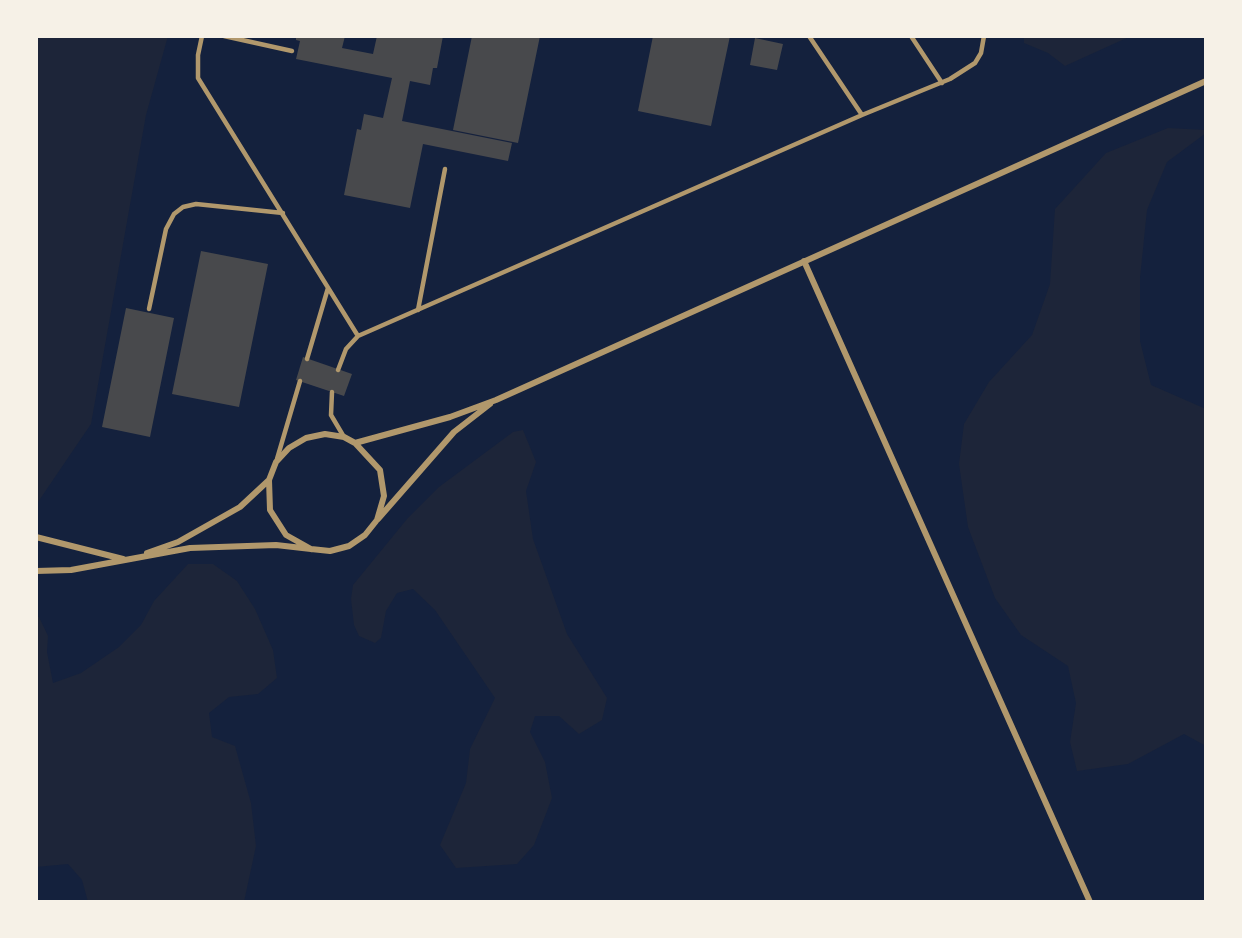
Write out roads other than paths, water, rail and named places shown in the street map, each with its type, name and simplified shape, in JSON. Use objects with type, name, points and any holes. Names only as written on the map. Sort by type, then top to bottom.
[{"type":"street","points":[[355,443],[450,417],[496,400],[1206,81]]},
{"type":"street","points":[[804,261],[1090,902]]},
{"type":"street","points":[[36,571],[71,570],[190,548],[276,545],[330,551],[349,546],[365,535],[454,432],[496,400]]},
{"type":"street","points":[[311,549],[285,535],[270,510],[269,480],[276,462],[289,448],[306,438],[325,434],[344,437],[355,443],[380,470],[384,495],[377,520]]},
{"type":"street","points":[[36,537],[127,560],[178,542],[240,507],[269,480]]},
{"type":"lane","points":[[202,36],[198,55],[198,78],[358,336]]},
{"type":"lane","points":[[224,36],[292,51]]},
{"type":"lane","points":[[809,36],[862,115]]},
{"type":"lane","points":[[911,36],[942,83]]},
{"type":"lane","points":[[338,370],[346,348],[358,336],[862,115],[942,83],[975,63],[981,53],[984,36]]},
{"type":"lane","points":[[418,311],[445,169]]},
{"type":"lane","points":[[150,309],[166,229],[174,214],[183,207],[196,204],[283,213]]},
{"type":"lane","points":[[307,359],[328,288]]},
{"type":"lane","points":[[276,462],[300,381]]},
{"type":"lane","points":[[332,392],[332,415],[344,437]]}]
